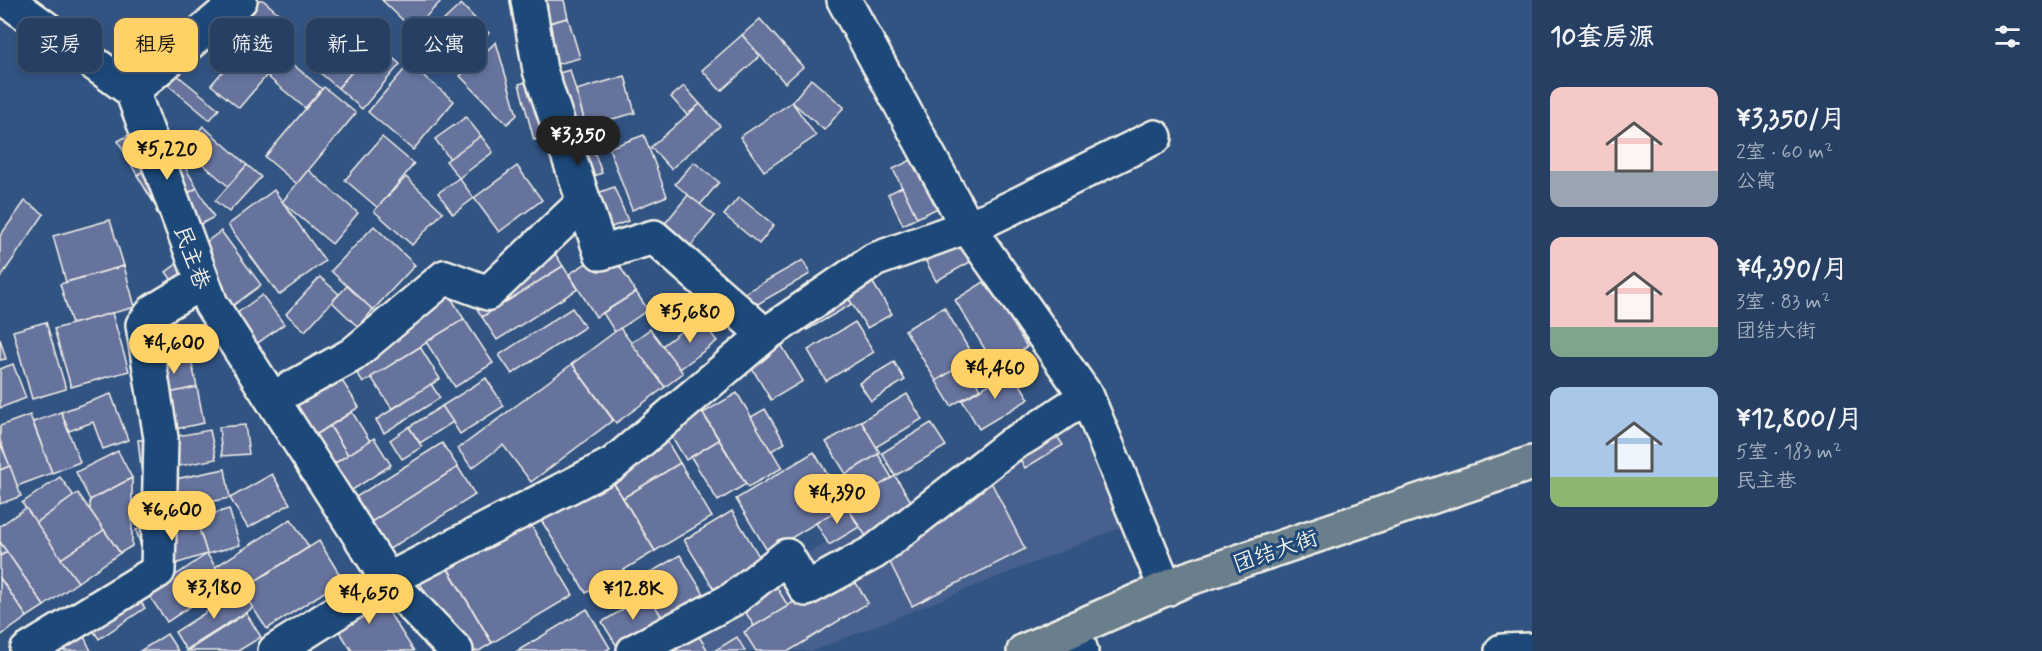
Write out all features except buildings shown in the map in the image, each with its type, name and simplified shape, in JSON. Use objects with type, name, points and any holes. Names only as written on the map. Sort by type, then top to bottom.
[{"type":"main road","name":"团结大街","points":[[1024,651],[1077,640],[1187,579],[1532,463]]},
{"type":"street","points":[[7,0],[132,91],[240,0]]},
{"type":"street","points":[[528,0],[540,70],[601,253],[654,237],[765,335]]},
{"type":"street","points":[[843,0],[967,226],[1087,397],[1166,589]]},
{"type":"street","name":"民主巷","points":[[132,91],[211,304],[388,580],[456,651]]},
{"type":"street","points":[[275,651],[388,580],[613,464],[765,335],[874,260],[990,218],[1155,137]]},
{"type":"street","points":[[272,399],[352,355],[445,277],[488,293],[584,202]]},
{"type":"street","points":[[27,651],[158,571],[161,438],[143,325],[154,311],[202,282]]},
{"type":"street","points":[[634,651],[733,599],[786,556],[806,589],[874,552],[1012,444],[1027,437],[1087,397]]},
{"type":"street","points":[[1502,651],[1532,650]]},
{"type":"shaded area","points":[[1070,414],[1125,526],[813,651],[622,651]]}]
